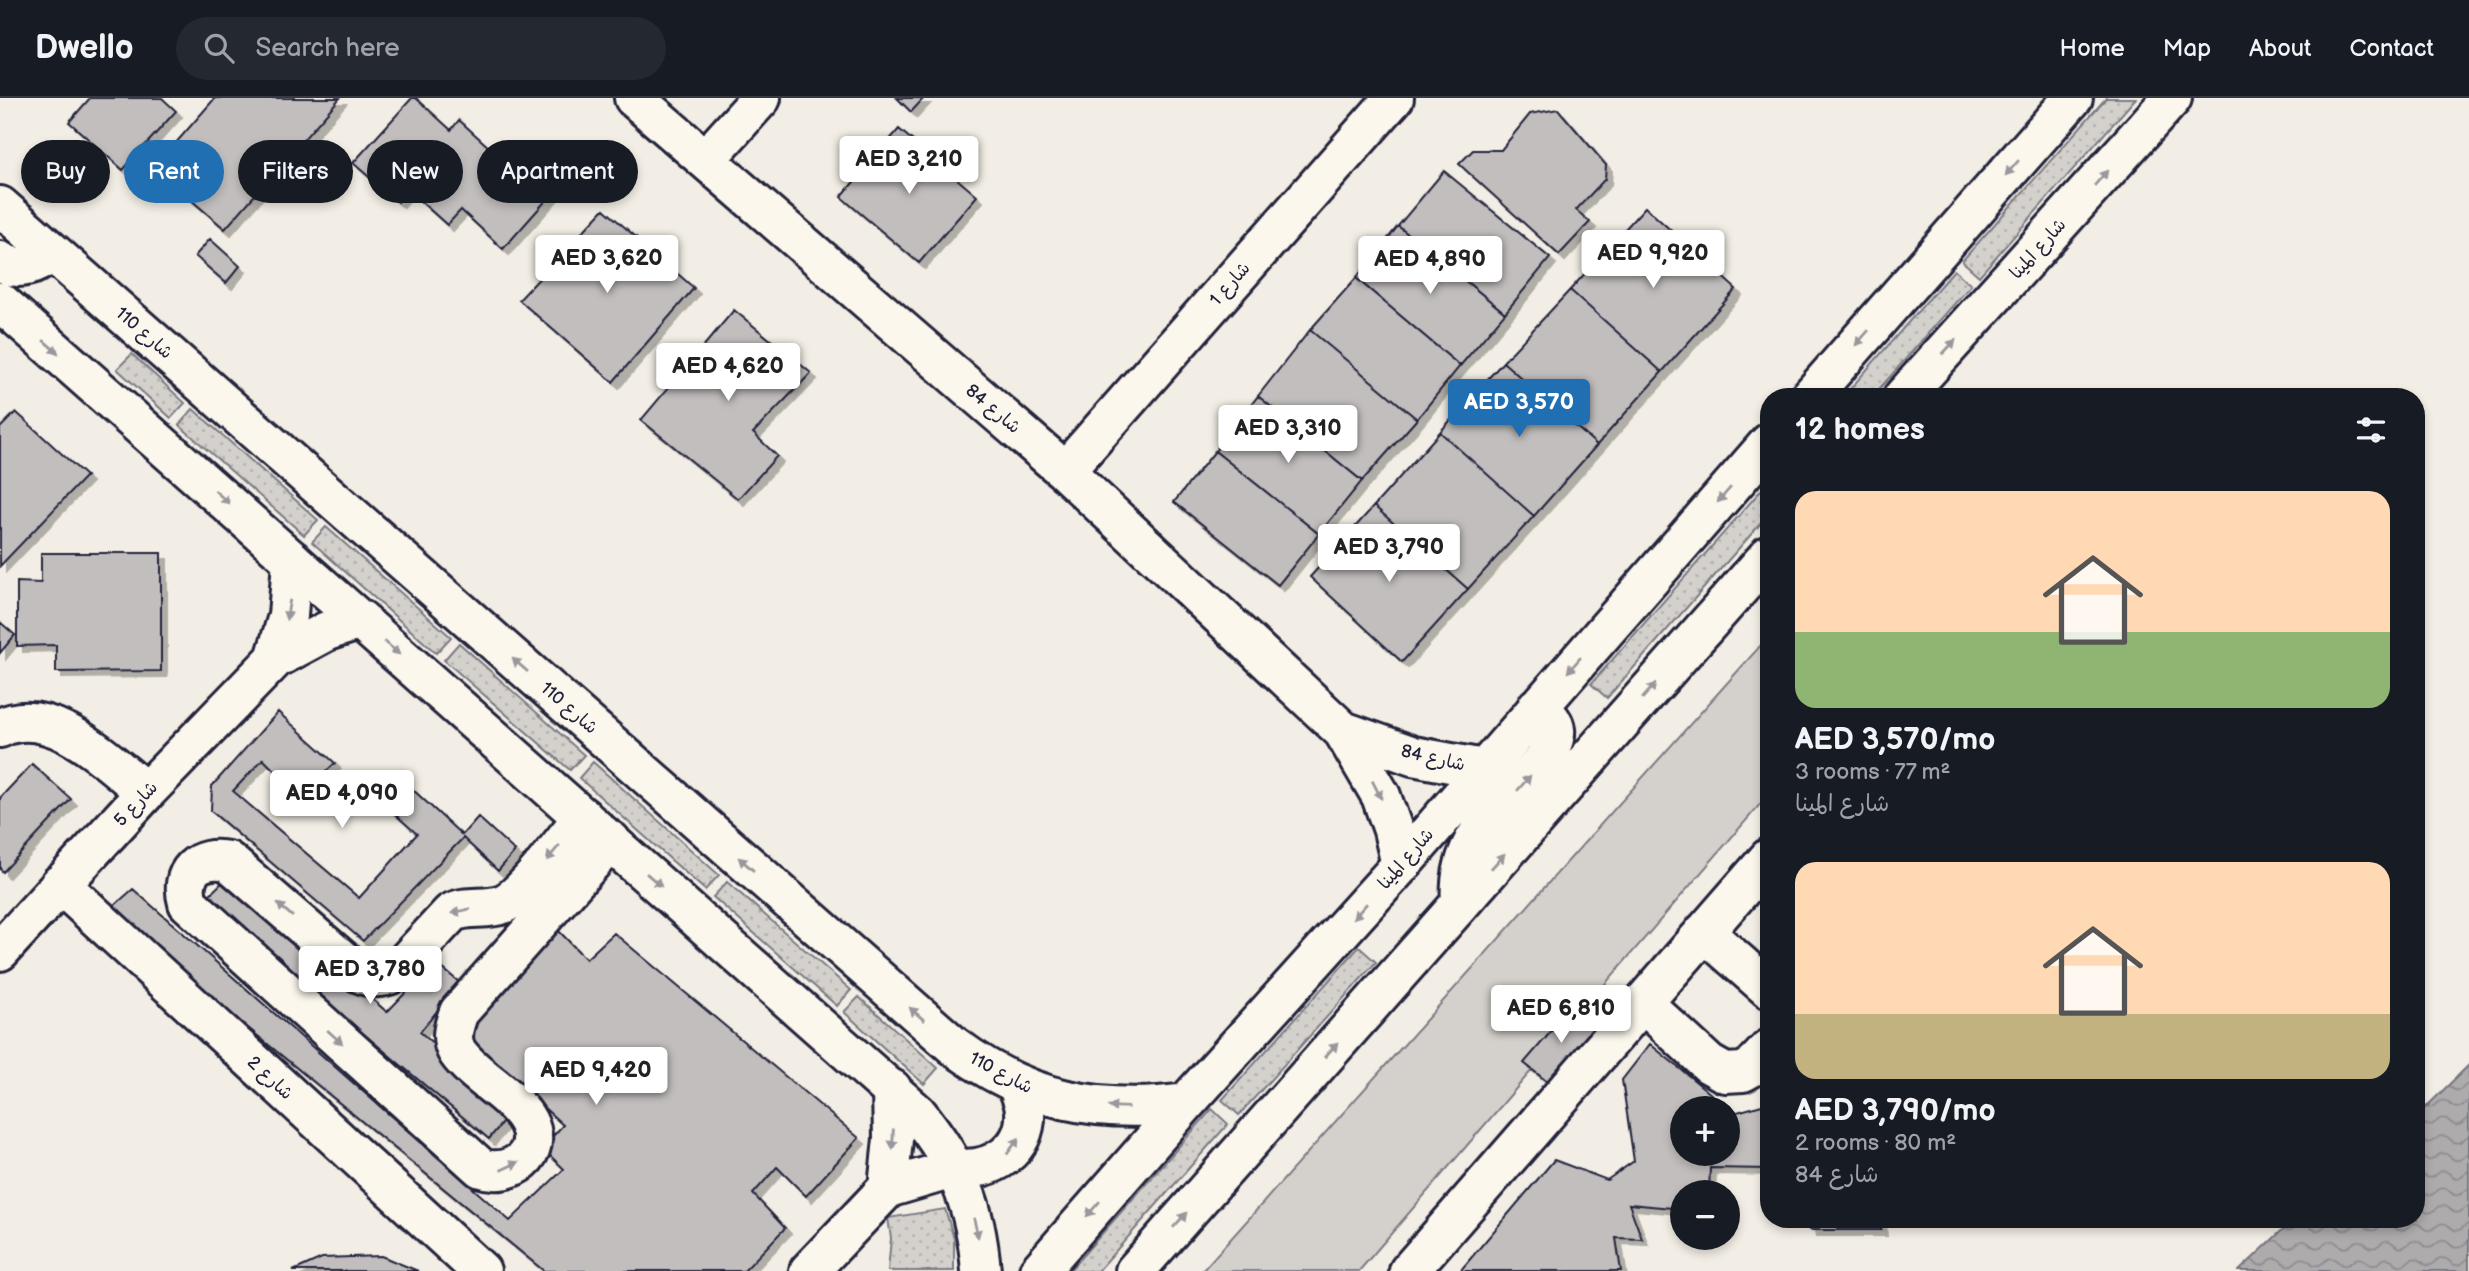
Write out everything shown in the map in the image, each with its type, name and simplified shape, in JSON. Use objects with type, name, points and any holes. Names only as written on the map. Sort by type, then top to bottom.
[{"type":"main road","name":"شارع 84","points":[[634,98],[1065,471],[1343,731],[1381,796],[1401,865]]},
{"type":"main road","points":[[706,159],[761,98]]},
{"type":"main road","name":"شارع 1","points":[[1065,471],[1394,98]]},
{"type":"main road","points":[[1818,388],[2073,98]]},
{"type":"main road","name":"شارع المينا","points":[[1911,388],[2172,98]]},
{"type":"main road","name":"شارع 110","points":[[0,206],[931,1027],[974,1061],[1017,1084],[1049,1097],[1083,1105],[1152,1108],[1186,1103]]},
{"type":"main road","points":[[0,261],[6,265],[25,267],[42,261],[52,253]]},
{"type":"main road","points":[[0,302],[925,1121],[956,1168],[970,1202],[978,1237],[981,1271]]},
{"type":"main road","name":"شارع المينا","points":[[1038,1271],[1401,865],[1760,453]]},
{"type":"main road","name":"شارع 5","points":[[275,659],[288,616],[292,560]]},
{"type":"main road","points":[[1135,1271],[1760,570]]},
{"type":"main road","name":"شارع 5","points":[[0,951],[146,792],[275,659],[327,631],[361,620]]},
{"type":"main road","points":[[1461,903],[1461,874],[1471,846],[1552,747],[1555,726],[1550,716],[1537,707]]},
{"type":"main road","points":[[0,729],[27,722],[63,731],[86,745],[146,792]]},
{"type":"main road","name":"شارع 84","points":[[1343,731],[1413,756],[1483,769]]},
{"type":"main road","points":[[583,817],[516,897],[499,905],[482,909],[458,909],[450,913],[394,973],[374,978],[354,970],[228,861],[215,859],[202,862],[192,869],[184,892],[188,903],[481,1168],[493,1172],[516,1167],[526,1157],[531,1145],[531,1132],[527,1120],[518,1109],[459,1054],[453,1040],[453,1025],[459,1012],[611,841]]},
{"type":"main road","points":[[1409,1271],[1760,868]]},
{"type":"main road","name":"شارع 2","points":[[60,884],[481,1271]]},
{"type":"main road","points":[[499,905],[529,933]]},
{"type":"main road","points":[[1704,932],[1760,981]]},
{"type":"main road","points":[[1644,1004],[1709,1063],[1725,1073],[1743,1072],[1760,1059]]},
{"type":"main road","points":[[809,1271],[888,1188],[956,1168],[968,1170],[991,1165],[1011,1152],[1023,1131],[1025,1119],[1025,1108],[1017,1084]]},
{"type":"main road","points":[[888,1188],[893,1139],[892,1089]]},
{"type":"shaded area","points":[[2106,98],[2136,98],[1979,276],[1962,261]]},
{"type":"shaded area","points":[[1954,270],[1971,285],[1880,388],[1851,388]]},
{"type":"shaded area","points":[[132,354],[185,403],[171,418],[117,369]]},
{"type":"shaded area","points":[[193,409],[318,520],[304,535],[179,425]]},
{"type":"shaded area","points":[[1760,491],[1760,524],[1607,698],[1591,684]]},
{"type":"shaded area","points":[[326,527],[451,637],[436,653],[312,542]]},
{"type":"shaded area","points":[[459,643],[584,755],[570,770],[444,660]]},
{"type":"shaded area","points":[[1760,646],[1760,804],[1581,1012],[1573,1006],[1525,1062],[1532,1070],[1359,1271],[1202,1271]]},
{"type":"shaded area","points":[[593,762],[719,875],[705,890],[579,778]]},
{"type":"shaded area","points":[[727,882],[851,990],[837,1006],[713,897]]},
{"type":"shaded area","points":[[1359,947],[1376,962],[1239,1115],[1222,1100]]},
{"type":"shaded area","points":[[859,997],[938,1068],[924,1084],[844,1012]]},
{"type":"shaded area","points":[[1212,1109],[1228,1124],[1098,1271],[1069,1271]]},
{"type":"shaded area","points":[[945,1209],[954,1239],[954,1271],[888,1271],[891,1238],[888,1218]]},
{"type":"water","points":[[2469,1065],[2469,1271],[2239,1271],[2285,1228],[2425,1228],[2425,1108]]},
{"type":"building","points":[[90,98],[162,98],[176,111],[150,140],[124,140],[123,170],[110,158],[110,140],[89,140],[69,122]]},
{"type":"building","points":[[215,98],[340,98],[303,140],[238,140],[238,203],[248,203],[225,229],[195,203],[224,203],[224,140],[178,140]]},
{"type":"building","points":[[412,98],[416,98],[451,130],[459,120],[481,140],[477,140],[477,203],[544,203],[503,249],[461,210],[447,225],[422,203],[463,203],[463,140],[374,140]]},
{"type":"building","points":[[897,98],[924,98],[911,112]]},
{"type":"building","points":[[1558,109],[1606,165],[1605,179],[1576,210],[1590,222],[1559,255],[1459,164],[1473,150],[1501,150],[1530,114]]},
{"type":"building","points":[[899,129],[977,196],[919,263],[841,197]]},
{"type":"building","points":[[367,148],[367,175],[353,163]]},
{"type":"building","points":[[1444,171],[1550,258],[1505,313],[1398,226]]},
{"type":"building","points":[[1645,207],[1736,289],[1662,372],[1570,290]]},
{"type":"building","points":[[604,209],[694,288],[613,382],[519,300]]},
{"type":"building","points":[[1398,226],[1505,313],[1460,366],[1356,278]]},
{"type":"building","points":[[210,239],[240,266],[226,283],[195,256]]},
{"type":"building","points":[[1356,278],[1460,366],[1417,419],[1310,330]]},
{"type":"building","points":[[1570,290],[1662,372],[1597,445],[1503,362]]},
{"type":"building","points":[[734,310],[811,373],[753,433],[777,456],[738,499],[641,420]]},
{"type":"building","points":[[1310,330],[1417,419],[1362,481],[1258,396]]},
{"type":"building","points":[[1503,362],[1597,445],[1534,516],[1440,432]]},
{"type":"building","points":[[1258,396],[1362,481],[1319,534],[1215,451]]},
{"type":"building","points":[[16,412],[86,476],[0,566],[0,428]]},
{"type":"building","points":[[1440,432],[1534,516],[1468,589],[1374,506]]},
{"type":"building","points":[[1215,451],[1319,534],[1278,585],[1174,502]]},
{"type":"building","points":[[1374,506],[1468,589],[1402,662],[1310,577]]},
{"type":"building","points":[[41,553],[161,553],[161,671],[56,672],[56,645],[17,646],[17,582],[41,583]]},
{"type":"building","points":[[0,622],[15,635],[0,653]]},
{"type":"building","points":[[278,712],[335,763],[300,796],[263,759],[233,791],[359,898],[417,834],[378,799],[397,775],[462,835],[478,817],[515,851],[498,871],[463,838],[363,941],[211,811],[212,786]]},
{"type":"building","points":[[32,764],[71,799],[3,872],[0,869],[0,798]]},
{"type":"building","points":[[230,875],[387,1012],[435,962],[460,983],[420,1032],[511,1112],[489,1139],[204,900]]},
{"type":"building","points":[[133,889],[510,1221],[564,1169],[542,1148],[563,1125],[460,1031],[552,924],[586,959],[614,933],[859,1138],[806,1196],[777,1167],[753,1194],[785,1228],[744,1271],[544,1271],[107,912]]},
{"type":"building","points":[[1573,1006],[1599,1026],[1550,1084],[1524,1063]]},
{"type":"building","points":[[1650,1044],[1713,1096],[1670,1096],[1670,1166],[1740,1166],[1740,1111],[1760,1106],[1760,1169],[1710,1168],[1710,1180],[1670,1180],[1670,1208],[1629,1204],[1642,1239],[1616,1238],[1621,1271],[1460,1271],[1554,1160],[1607,1180],[1634,1161],[1622,1080]]},
{"type":"building","points":[[1810,1228],[1881,1230],[1810,1230]]},
{"type":"building","points":[[381,1256],[418,1271],[293,1271],[322,1258]]}]
